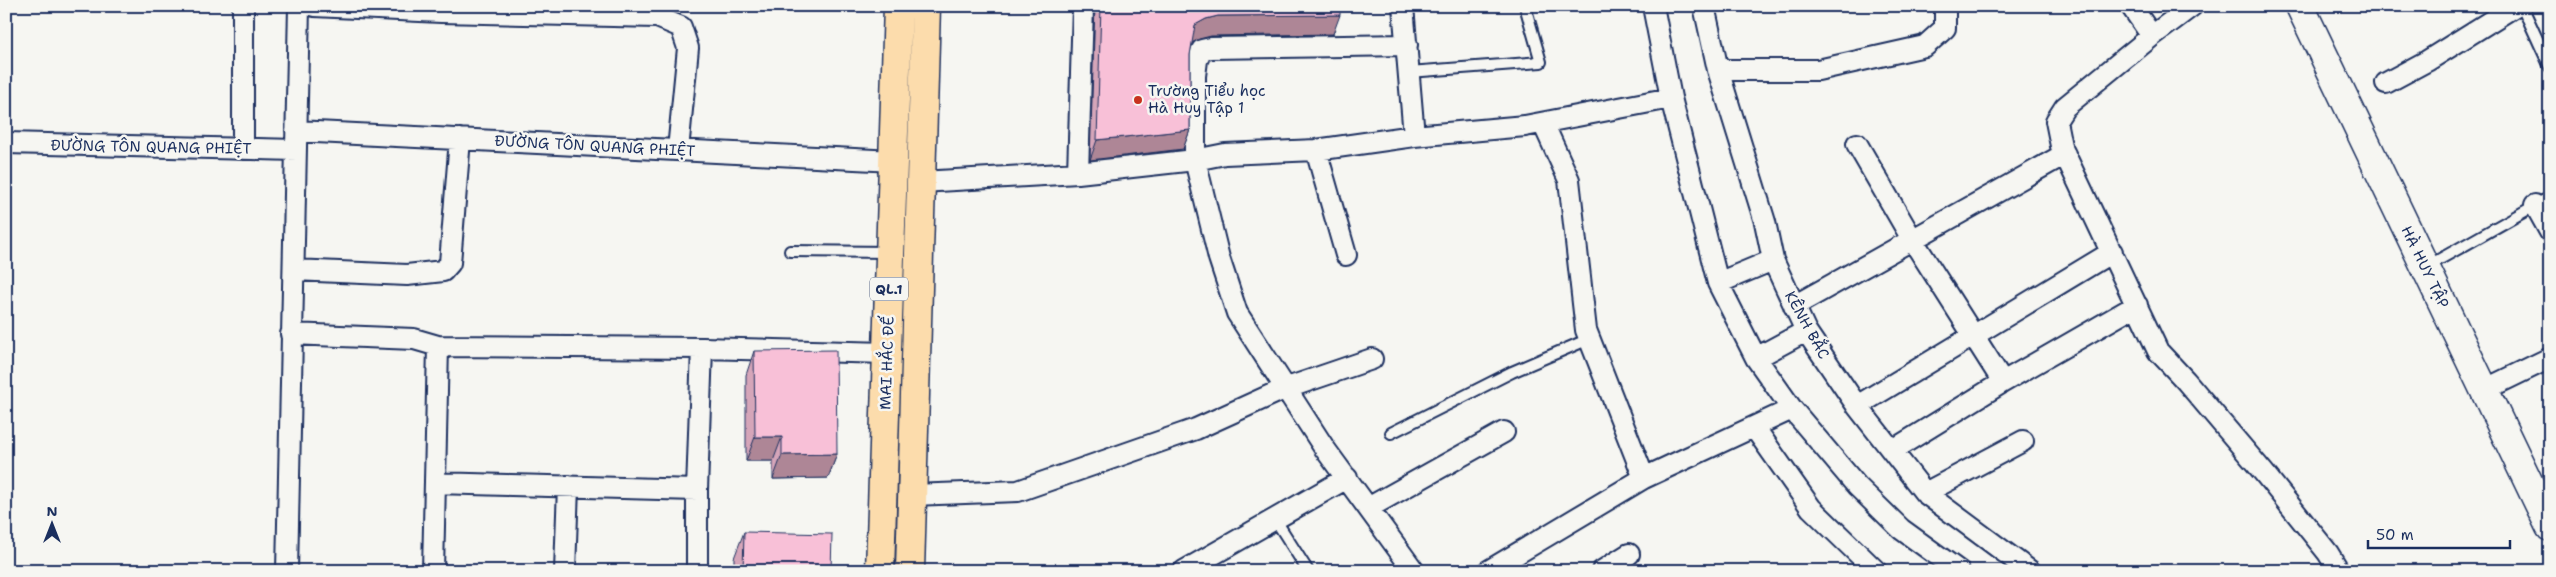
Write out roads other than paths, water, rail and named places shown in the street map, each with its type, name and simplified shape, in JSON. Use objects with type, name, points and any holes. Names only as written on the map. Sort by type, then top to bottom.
[{"type":"main road","name":"MAI HẮC ĐẾ","points":[[880,571],[898,6]]},
{"type":"main road","name":"MAI HẮC ĐẾ","points":[[910,571],[926,6]]},
{"type":"main road","name":"HÀ HUY TẬP","points":[[2300,6],[2550,527]]},
{"type":"street","points":[[243,6],[243,149]]},
{"type":"street","points":[[287,571],[299,6]]},
{"type":"street","points":[[314,6],[441,12],[657,17],[681,27],[688,48],[678,150]]},
{"type":"street","points":[[1078,173],[1083,6]]},
{"type":"street","points":[[1403,6],[1414,136]]},
{"type":"street","points":[[1653,6],[1671,98],[1718,283],[1756,358],[1792,410],[1857,486],[1901,529],[1959,571]]},
{"type":"street","name":"KÊNH BẮC","points":[[1704,6],[1718,70],[1765,222],[1773,260],[1806,331],[1857,406],[1926,493],[2030,571]]},
{"type":"street","points":[[1718,70],[1818,70],[1925,46],[1945,28],[1945,6]]},
{"type":"street","points":[[2131,6],[2152,36]]},
{"type":"street","points":[[2192,6],[2152,36],[2066,107],[2056,121],[2065,154],[2158,351],[2264,473],[2328,553],[2339,571]]},
{"type":"street","points":[[2386,82],[2427,61],[2516,6]]},
{"type":"street","points":[[1406,45],[1212,48],[1202,50],[1197,60],[1195,76],[1195,160],[1219,258],[1237,313],[1284,389],[1414,571]]},
{"type":"street","points":[[921,182],[1078,173],[1195,160],[1225,154],[1316,150],[1414,136],[1543,122],[1671,98]]},
{"type":"street","points":[[1543,122],[1569,180],[1586,330],[1644,478]]},
{"type":"street","points":[[294,270],[407,274],[443,271],[450,264],[460,139]]},
{"type":"street","name":"ĐƯỜNG TÔN QUANG PHIỆT","points":[[6,143],[243,149],[296,141],[460,139],[894,161]]},
{"type":"street","points":[[1857,144],[1912,239],[2003,382]]},
{"type":"street","points":[[1316,150],[1346,255]]},
{"type":"street","points":[[1794,306],[2065,154]]},
{"type":"street","points":[[2542,201],[2550,232]]},
{"type":"street","points":[[1857,406],[2112,252]]},
{"type":"street","points":[[1718,283],[1773,260]]},
{"type":"street","points":[[1893,450],[2003,382],[2137,305]]},
{"type":"street","points":[[1756,358],[1806,331]]},
{"type":"street","points":[[291,334],[414,339],[438,346],[702,348],[887,353]]},
{"type":"street","points":[[433,571],[438,346]]},
{"type":"street","points":[[697,571],[697,490],[702,348]]},
{"type":"street","points":[[2484,390],[2550,358]]},
{"type":"street","points":[[912,495],[1018,490],[1196,429],[1284,389],[1372,359]]},
{"type":"street","points":[[1488,571],[1644,478],[1792,410]]},
{"type":"street","points":[[1754,427],[1811,508],[1876,571]]},
{"type":"street","points":[[1368,508],[1504,432]]},
{"type":"street","points":[[1926,493],[2023,441]]},
{"type":"street","points":[[1184,571],[1347,478]]},
{"type":"street","points":[[435,483],[697,490]]},
{"type":"street","points":[[565,571],[568,486]]},
{"type":"street","points":[[1602,571],[1630,554]]},
{"type":"lane","points":[[1409,72],[1541,62],[1525,6]]},
{"type":"lane","points":[[2522,6],[2550,67]]},
{"type":"lane","points":[[2426,268],[2542,201]]},
{"type":"lane","points":[[790,251],[890,252]]},
{"type":"lane","points":[[1391,434],[1512,372],[1589,338]]},
{"type":"lane","points":[[1275,519],[1308,571]]},
{"type":"place","name":"Trường Tiểu học Hà Huy Tập 1","points":[[1138,100]]}]
